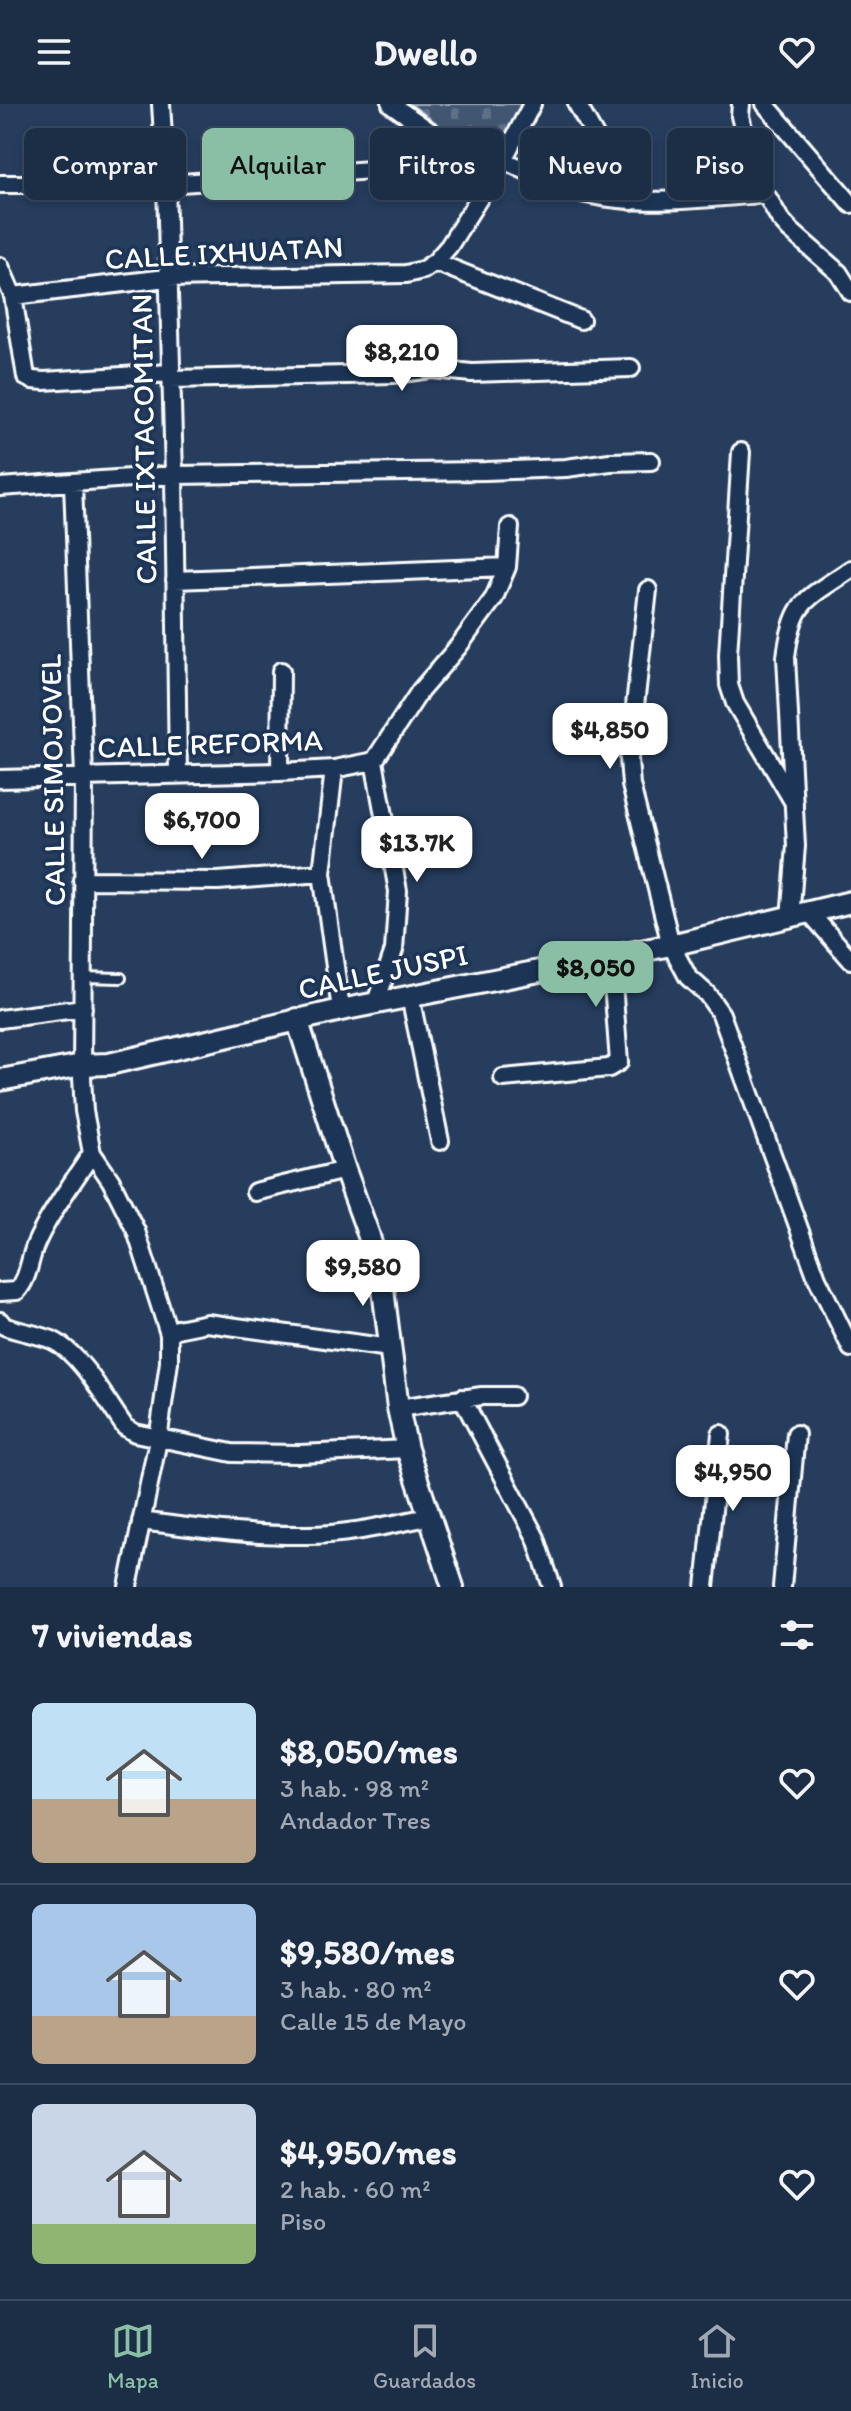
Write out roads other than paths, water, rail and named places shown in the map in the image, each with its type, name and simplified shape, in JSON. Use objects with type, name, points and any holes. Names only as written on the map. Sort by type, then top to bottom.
[{"type":"street","name":"CALLE IXTACOMITAN","points":[[161,104],[162,128]]},
{"type":"street","points":[[391,104],[425,128]]},
{"type":"street","points":[[504,158],[532,104]]},
{"type":"street","points":[[577,104],[632,201]]},
{"type":"street","points":[[741,104],[743,128]]},
{"type":"street","points":[[765,104],[851,204]]},
{"type":"street","points":[[504,160],[565,188],[605,198],[665,202],[689,200]]},
{"type":"street","points":[[186,183],[370,170]]},
{"type":"street","points":[[0,184],[24,184]]},
{"type":"street","name":"CALLE IXTACOMITAN","points":[[166,200],[178,774]]},
{"type":"street","points":[[478,200],[449,246],[435,262],[581,320]]},
{"type":"street","points":[[769,200],[780,219],[839,273],[851,292]]},
{"type":"street","name":"CALLE IXHUATAN","points":[[13,296],[167,278],[406,274],[423,270],[435,262]]},
{"type":"street","points":[[0,266],[13,296],[23,367],[26,377],[32,380],[393,374],[432,369],[472,373],[631,368]]},
{"type":"street","points":[[741,452],[728,655],[729,685],[741,715],[795,804]]},
{"type":"street","points":[[0,487],[174,475],[412,473],[566,468],[651,461]]},
{"type":"street","name":"CALLE SIMOJOVEL","points":[[73,483],[84,776],[82,1071],[84,1111],[92,1153]]},
{"type":"street","points":[[376,1002],[394,950],[398,891],[374,761],[420,691],[494,598],[507,567],[510,527]]},
{"type":"street","points":[[175,580],[507,567]]},
{"type":"street","points":[[851,569],[805,600],[796,611],[789,630],[786,657],[800,915],[851,960]]},
{"type":"street","points":[[648,590],[629,759],[631,785],[671,945],[688,977],[707,994],[721,1014],[817,1278],[851,1348]]},
{"type":"street","points":[[280,772],[281,671]]},
{"type":"street","name":"CALLE REFORMA","points":[[0,779],[280,772],[334,769],[374,761]]},
{"type":"street","points":[[334,769],[322,873],[341,1010]]},
{"type":"street","points":[[82,880],[218,881],[322,873]]},
{"type":"street","name":"CALLE JUSPI","points":[[0,1094],[297,1019],[671,945],[851,902]]},
{"type":"street","points":[[503,1078],[609,1068],[619,1062],[611,957]]},
{"type":"street","points":[[410,996],[440,1141]]},
{"type":"street","points":[[0,1019],[83,1008]]},
{"type":"street","points":[[297,1019],[369,1236],[383,1289],[398,1408],[407,1449],[453,1587]]},
{"type":"street","name":"CALLE JUSPI","points":[[0,1080],[82,1071]]},
{"type":"street","points":[[0,1292],[17,1291],[24,1283],[38,1238],[92,1153],[111,1181],[136,1231],[169,1334],[169,1362],[158,1440],[128,1587]]},
{"type":"street","points":[[255,1192],[345,1170]]},
{"type":"street","points":[[0,1321],[4,1326],[53,1341],[64,1348],[82,1364],[125,1427],[135,1433],[232,1453],[300,1454],[407,1449]]},
{"type":"street","points":[[169,1334],[177,1329],[207,1323],[390,1348]]},
{"type":"street","points":[[398,1408],[462,1398],[513,1396]]},
{"type":"street","points":[[462,1398],[536,1538],[552,1587]]},
{"type":"street","points":[[705,1587],[721,1434]]},
{"type":"street","points":[[782,1587],[796,1434]]},
{"type":"street","points":[[141,1521],[243,1533],[309,1535],[366,1530],[428,1517]]},
{"type":"lane","points":[[83,977],[121,978]]}]
